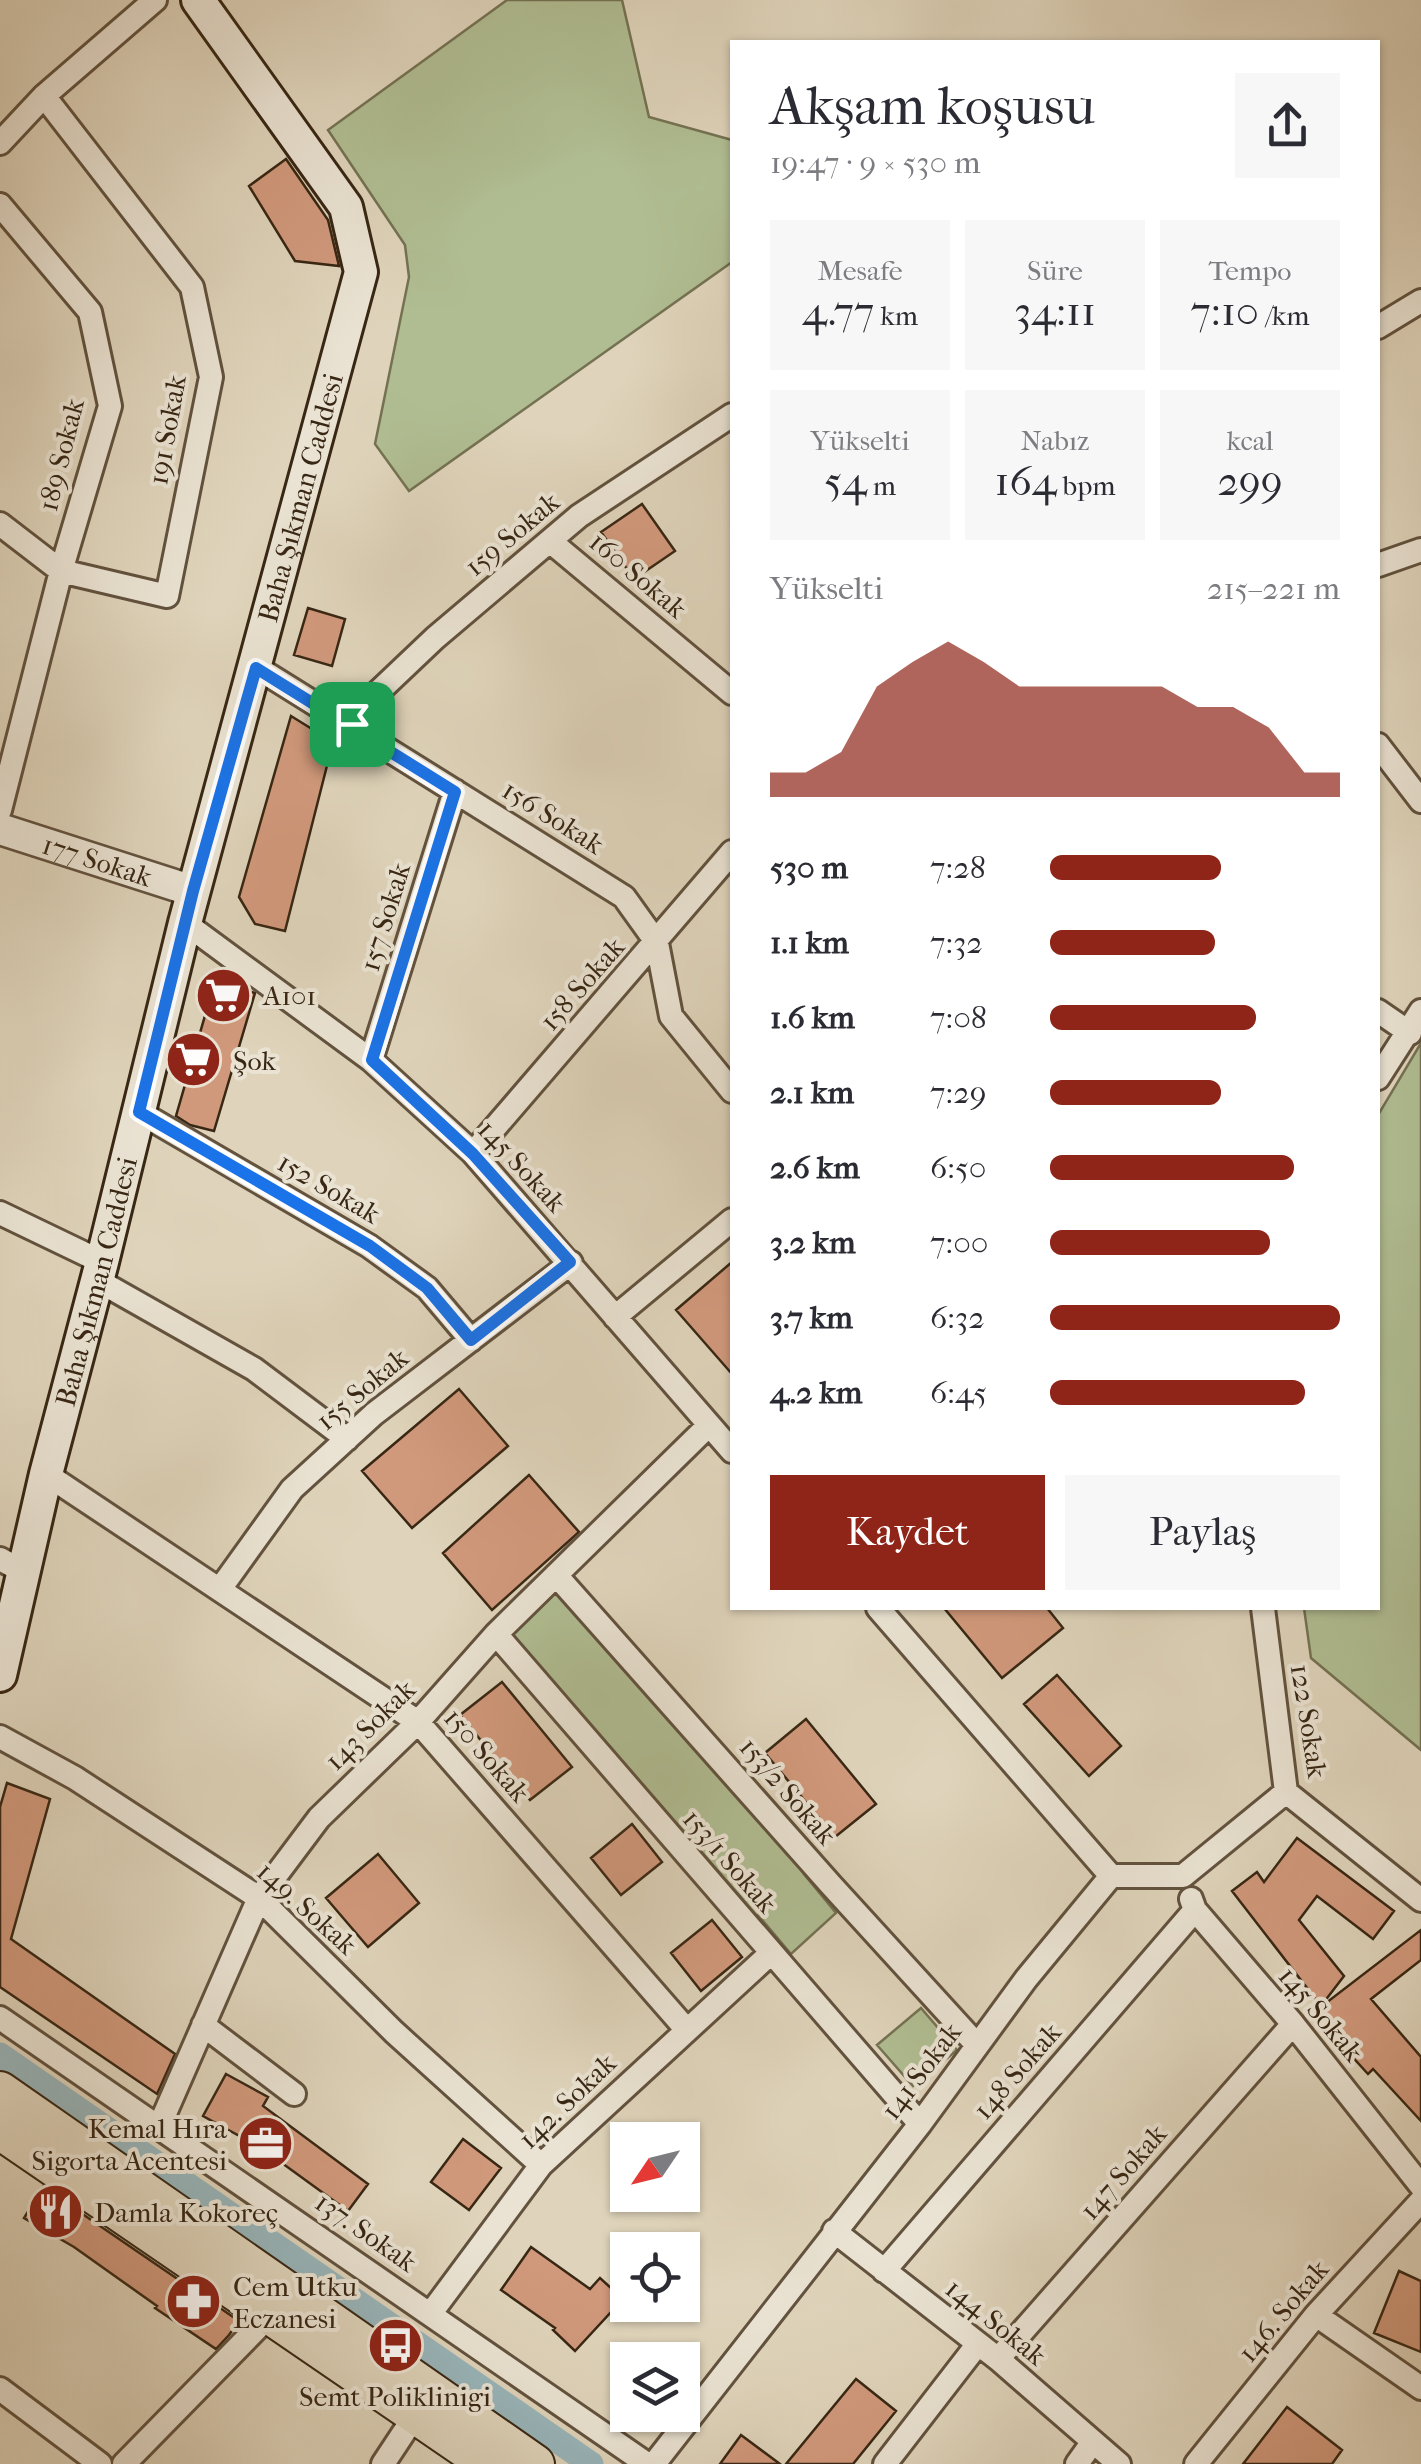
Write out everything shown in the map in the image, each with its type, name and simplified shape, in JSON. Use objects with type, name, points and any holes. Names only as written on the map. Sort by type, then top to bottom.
[{"type":"main road","name":"Baha Şıkman Caddesi","points":[[0,1675],[13,1566],[46,1474],[189,907],[361,272],[346,207],[198,0]]},
{"type":"main road","points":[[0,2090],[535,2464]]},
{"type":"main road","points":[[0,2130],[488,2464]]},
{"type":"street","points":[[0,143],[44,96],[155,0]]},
{"type":"street","name":"191 Sokak","points":[[44,96],[192,287],[210,378],[166,596],[61,572]]},
{"type":"street","name":"189 Sokak","points":[[0,205],[90,312],[110,406],[61,572],[0,810]]},
{"type":"street","points":[[1380,326],[1421,301]]},
{"type":"street","name":"159 Sokak","points":[[352,724],[376,694],[435,638],[579,516],[730,416]]},
{"type":"street","points":[[0,524],[61,572]]},
{"type":"street","name":"160 Sokak","points":[[551,542],[730,691]]},
{"type":"street","points":[[1380,563],[1421,550]]},
{"type":"street","name":"156 Sokak","points":[[256,668],[352,724],[624,897],[657,944],[671,1016],[730,1089]]},
{"type":"street","points":[[1380,748],[1421,802]]},
{"type":"street","name":"157 Sokak","points":[[372,1060],[455,792]]},
{"type":"street","name":"177 Sokak","points":[[0,830],[189,907]]},
{"type":"street","name":"158 Sokak","points":[[473,1154],[730,854]]},
{"type":"street","name":"145 Sokak","points":[[189,907],[372,1060],[473,1154],[730,1449]]},
{"type":"street","points":[[1380,1011],[1410,1033]]},
{"type":"street","points":[[1380,1075],[1421,1011]]},
{"type":"street","name":"152 Sokak","points":[[139,1112],[370,1246],[427,1288],[471,1340]]},
{"type":"street","points":[[0,1214],[100,1271],[254,1369],[347,1439]]},
{"type":"street","points":[[615,1317],[730,1222]]},
{"type":"street","name":"155 Sokak","points":[[220,1590],[292,1489],[374,1414],[570,1262]]},
{"type":"street","name":"143 Sokak","points":[[160,2127],[259,1898],[319,1818],[418,1722],[496,1634],[708,1426]]},
{"type":"street","name":"150 Sokak","points":[[46,1474],[418,1722],[686,2028]]},
{"type":"street","name":"153/2 Sokak","points":[[556,1574],[977,2045]]},
{"type":"street","name":"122 Sokak","points":[[1262,1610],[1286,1792],[1421,1900]]},
{"type":"street","points":[[894,1613],[1111,1876],[1182,1876],[1286,1792]]},
{"type":"street","name":"153/1 Sokak","points":[[496,1634],[920,2124]]},
{"type":"street","name":"149. Sokak","points":[[0,1736],[75,1778],[259,1898],[394,2032],[541,2165]]},
{"type":"street","name":"141 Sokak","points":[[651,2464],[1111,1876]]},
{"type":"street","name":"145 Sokak","points":[[1182,1876],[1195,1910],[1417,2173]]},
{"type":"street","name":"148 Sokak","points":[[884,2270],[1195,1910]]},
{"type":"street","name":"142. Sokak","points":[[431,2313],[541,2165],[770,1954]]},
{"type":"street","name":"137. Sokak","points":[[0,2018],[651,2464]]},
{"type":"street","name":"147 Sokak","points":[[998,2359],[1294,2024]]},
{"type":"street","points":[[203,2025],[294,2094]]},
{"type":"street","name":"146. Sokak","points":[[1196,2464],[1316,2315],[1421,2200]]},
{"type":"street","name":"144 Sokak","points":[[834,2231],[998,2359],[1119,2464]]},
{"type":"street","points":[[124,2464],[271,2314]]},
{"type":"street","points":[[1316,2315],[1421,2388]]},
{"type":"street","points":[[885,2464],[977,2345]]},
{"type":"street","points":[[0,2389],[100,2464]]},
{"type":"street","points":[[383,2464],[416,2414]]},
{"type":"street","points":[[1077,2464],[1092,2442]]},
{"type":"green space","points":[[507,0],[622,0],[649,117],[730,139],[730,263],[409,491],[375,444],[409,277],[405,245],[328,130]]},
{"type":"green space","points":[[1421,1043],[1421,1750],[1311,1658],[1304,1610],[1380,1610],[1380,1112]]},
{"type":"green space","points":[[556,1575],[813,1865],[804,1874],[836,1913],[791,1954],[758,1915],[745,1925],[496,1634]]},
{"type":"green space","points":[[921,2008],[957,2050],[913,2086],[877,2045]]},
{"type":"building","points":[[286,159],[328,220],[339,266],[295,261],[249,186]]},
{"type":"building","points":[[642,504],[675,551],[634,579],[601,532]]},
{"type":"building","points":[[308,608],[345,619],[332,666],[294,655]]},
{"type":"building","points":[[291,716],[333,742],[285,931],[255,924],[239,897]]},
{"type":"building","points":[[215,981],[255,993],[214,1131],[190,1125],[176,1116]]},
{"type":"building","points":[[730,1264],[730,1372],[676,1310]]},
{"type":"building","points":[[459,1389],[508,1446],[412,1528],[362,1471]]},
{"type":"building","points":[[529,1475],[579,1532],[492,1610],[443,1553]]},
{"type":"building","points":[[946,1610],[1049,1610],[1063,1628],[1002,1678]]},
{"type":"building","points":[[1057,1675],[1121,1746],[1089,1776],[1024,1704]]},
{"type":"building","points":[[502,1682],[572,1767],[530,1800],[460,1715]]},
{"type":"building","points":[[806,1719],[876,1804],[835,1837],[765,1753]]},
{"type":"building","points":[[7,1783],[50,1799],[11,1939],[175,2054],[157,2094],[0,1987],[0,1807]]},
{"type":"building","points":[[632,1824],[662,1862],[621,1895],[591,1858]]},
{"type":"building","points":[[1297,1838],[1394,1911],[1373,1939],[1317,1896],[1299,1920],[1344,1976],[1321,2006],[1232,1891],[1257,1872],[1264,1882]]},
{"type":"building","points":[[378,1854],[419,1903],[368,1947],[326,1898]]},
{"type":"building","points":[[712,1920],[742,1957],[701,1991],[671,1953]]},
{"type":"building","points":[[1421,1930],[1421,1960],[1371,1999],[1421,2057],[1421,2121],[1373,2069],[1368,2074],[1316,2017],[1324,2010],[1322,2006]]},
{"type":"building","points":[[226,2074],[268,2097],[263,2106],[368,2184],[348,2211],[246,2137],[203,2116]]},
{"type":"building","points":[[463,2139],[501,2168],[469,2210],[431,2182]]},
{"type":"building","points":[[43,2187],[239,2321],[229,2335],[216,2349],[74,2247],[24,2218]]},
{"type":"building","points":[[531,2247],[590,2289],[600,2278],[610,2287],[610,2313],[575,2351],[555,2328],[501,2290]]},
{"type":"building","points":[[1399,2271],[1421,2281],[1421,2352],[1374,2333]]},
{"type":"building","points":[[856,2379],[896,2411],[853,2464],[786,2464]]},
{"type":"building","points":[[1287,2407],[1342,2450],[1332,2464],[1243,2464]]},
{"type":"building","points":[[741,2435],[780,2464],[720,2464]]},
{"type":"waterway","points":[[0,2055],[591,2464]]},
{"type":"place","name":"A101","points":[[224,995]]},
{"type":"place","name":"Şok","points":[[194,1060]]},
{"type":"place","name":"Kemal Hıra Sigorta Acentesi","points":[[266,2144]]},
{"type":"place","name":"Damla Kokoreç","points":[[55,2212]]},
{"type":"place","name":"Cem Utku Eczanesi","points":[[194,2302]]},
{"type":"place","name":"Semt Poliklinigi","points":[[395,2345]]},
{"type":"route","points":[[256,668],[352,724],[455,792],[372,1060],[473,1154],[570,1262],[471,1340],[427,1288],[370,1246],[139,1112],[193,891],[256,668]]}]
